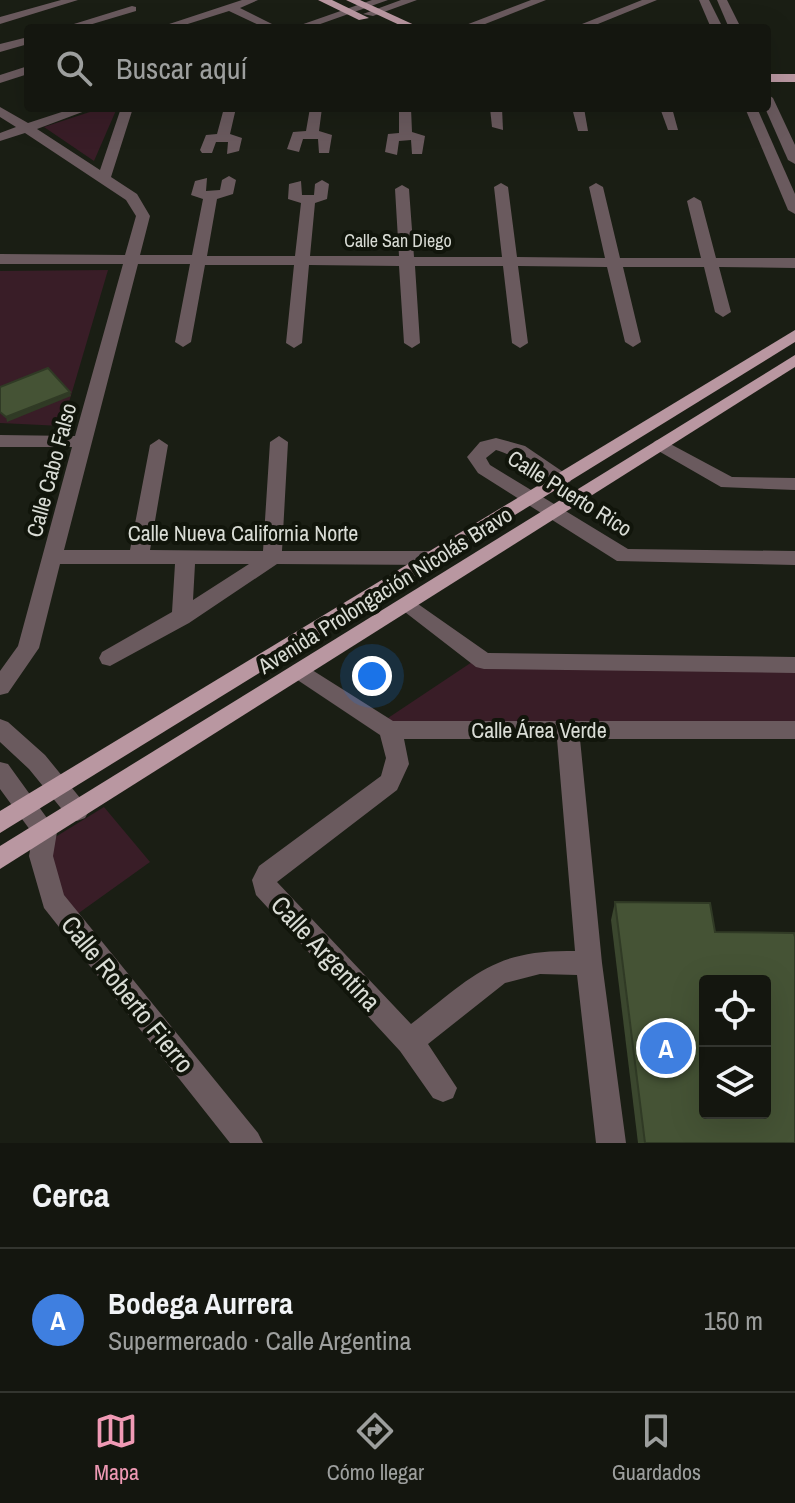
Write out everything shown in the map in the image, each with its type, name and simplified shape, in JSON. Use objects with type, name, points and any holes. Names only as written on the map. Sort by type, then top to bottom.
[{"type":"main road","points":[[323,0],[363,11],[381,24]]},
{"type":"main road","points":[[363,11],[380,6],[409,24]]},
{"type":"main road","points":[[771,68],[795,68]]},
{"type":"main road","points":[[771,78],[795,78]]},
{"type":"main road","name":"Avenida Prolongación Nicolás Bravo","points":[[0,823],[795,335]]},
{"type":"main road","name":"Avenida Prolongación Nicolás Bravo","points":[[0,859],[795,360]]},
{"type":"street","points":[[0,21],[73,0]]},
{"type":"street","points":[[81,24],[132,9],[115,0]]},
{"type":"street","points":[[215,0],[266,24]]},
{"type":"street","points":[[176,24],[253,0]]},
{"type":"street","points":[[380,6],[412,0]]},
{"type":"street","points":[[475,24],[541,0]]},
{"type":"street","points":[[589,24],[652,0]]},
{"type":"street","points":[[704,0],[715,24]]},
{"type":"street","points":[[722,0],[733,24]]},
{"type":"street","points":[[307,24],[350,6]]},
{"type":"street","points":[[335,24],[363,11]]},
{"type":"street","points":[[0,48],[24,41]]},
{"type":"street","points":[[0,79],[24,71]]},
{"type":"street","points":[[771,107],[795,160]]},
{"type":"street","points":[[0,111],[104,178],[126,112]]},
{"type":"street","points":[[0,137],[49,112]]},
{"type":"street","points":[[0,127],[22,125],[72,112]]},
{"type":"street","points":[[223,138],[229,112]]},
{"type":"street","points":[[315,112],[307,139],[324,150]]},
{"type":"street","points":[[405,112],[406,137]]},
{"type":"street","points":[[496,112],[498,127]]},
{"type":"street","points":[[579,112],[583,128]]},
{"type":"street","points":[[667,112],[673,127]]},
{"type":"street","points":[[753,112],[795,210]]},
{"type":"street","points":[[392,152],[393,137],[418,136],[417,151]]},
{"type":"street","points":[[207,150],[211,138],[235,138],[232,151]]},
{"type":"street","name":"Calle Cabo Falso","points":[[0,687],[28,648],[142,226],[140,207],[104,178]]},
{"type":"street","points":[[202,181],[198,195],[226,194],[229,180]]},
{"type":"street","points":[[294,343],[305,195],[322,184]]},
{"type":"street","points":[[501,187],[520,343]]},
{"type":"street","points":[[596,187],[633,342]]},
{"type":"street","points":[[402,189],[412,343]]},
{"type":"street","points":[[183,342],[211,195]]},
{"type":"street","points":[[694,201],[723,312]]},
{"type":"street","name":"Calle San Diego","points":[[0,259],[795,263]]},
{"type":"street","points":[[0,441],[84,442]]},
{"type":"street","points":[[110,658],[182,618],[272,558],[279,442]]},
{"type":"street","points":[[139,557],[159,445]]},
{"type":"street","points":[[661,445],[728,483],[795,484]]},
{"type":"street","name":"Calle Puerto Rico","points":[[563,478],[507,446],[486,446],[476,457],[484,469],[624,556],[795,558]]},
{"type":"street","name":"Calle Nueva California Norte","points":[[52,557],[434,558]]},
{"type":"street","points":[[182,618],[185,557]]},
{"type":"street","points":[[408,604],[484,661],[795,665]]},
{"type":"street","points":[[301,671],[389,730]]},
{"type":"street","points":[[0,728],[59,787],[77,811]]},
{"type":"street","name":"Calle Área Verde","points":[[389,730],[795,730]]},
{"type":"street","name":"Calle Argentina","points":[[389,730],[399,754],[399,770],[389,783],[264,880],[265,887],[410,1042],[443,1088]]},
{"type":"street","points":[[568,730],[589,963],[611,1143]]},
{"type":"street","points":[[0,771],[45,832]]},
{"type":"street","name":"Calle Roberto Fierro","points":[[45,832],[41,856],[53,900],[248,1143]]},
{"type":"street","points":[[410,1042],[498,973],[540,962],[589,963]]},
{"type":"shaded area","points":[[90,112],[115,112],[94,161],[44,127]]},
{"type":"shaded area","points":[[108,270],[62,426],[0,423],[0,271]]},
{"type":"shaded area","points":[[478,658],[795,665],[795,730],[382,722]]},
{"type":"shaded area","points":[[104,807],[150,862],[76,915],[56,885],[44,844]]},
{"type":"building","points":[[48,368],[70,392],[6,417],[0,412],[0,387]]},
{"type":"building","points":[[615,902],[710,903],[715,932],[794,933],[795,1143],[645,1143]]},
{"type":"place","name":"Bodega Aurrera","points":[[666,1048]]}]
